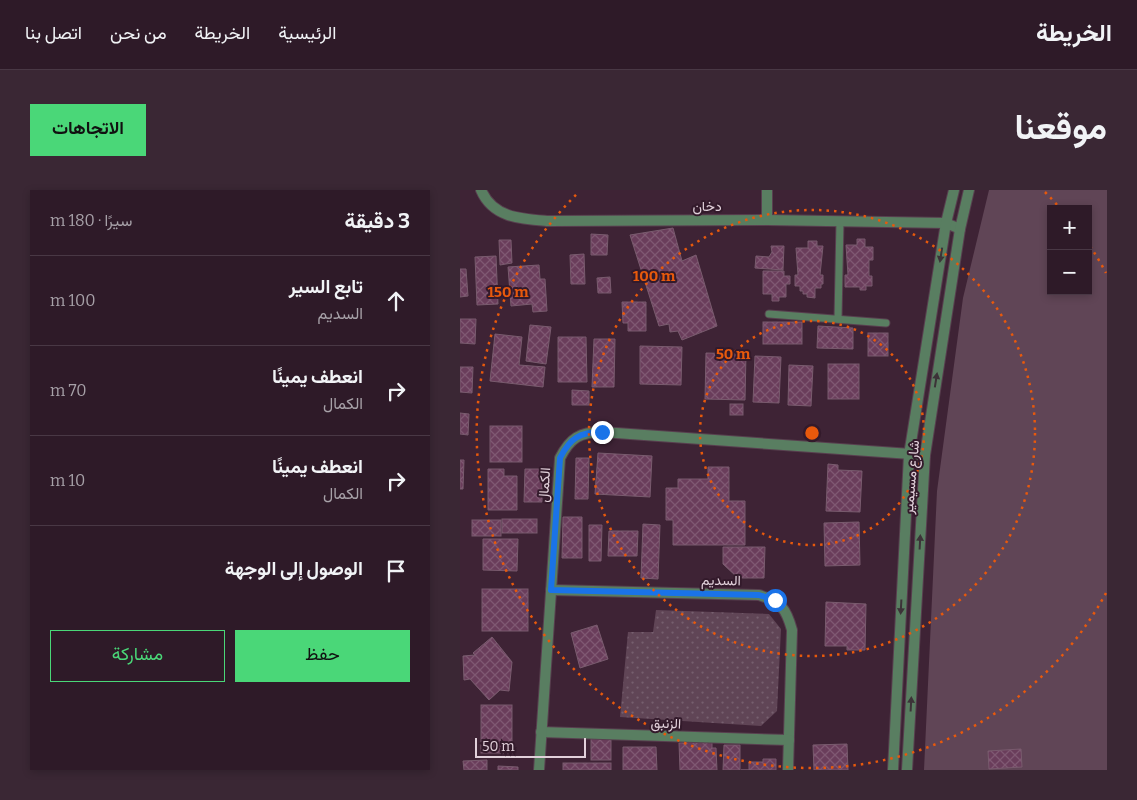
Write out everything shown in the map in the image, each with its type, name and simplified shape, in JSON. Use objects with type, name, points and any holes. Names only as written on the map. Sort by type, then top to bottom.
[{"type":"street","name":"دخان","points":[[481,190],[496,211],[520,218],[548,221],[840,221],[946,224],[960,229]]},
{"type":"street","points":[[767,190],[767,220]]},
{"type":"street","name":"شارع مسيمير","points":[[893,770],[909,455],[946,224],[954,190]]},
{"type":"street","name":"شارع مسيمير","points":[[907,770],[924,455],[960,229],[969,190]]},
{"type":"street","name":"الكمال","points":[[539,770],[560,458],[567,444],[575,436],[588,432],[602,432],[924,455]]},
{"type":"street","name":"السديم","points":[[551,590],[759,595],[775,600],[787,613],[792,630],[788,770]]},
{"type":"street","points":[[895,723],[910,725]]},
{"type":"street","name":"الزنبق","points":[[541,732],[789,740]]},
{"type":"lane","points":[[838,319],[840,221]]},
{"type":"lane","points":[[769,314],[886,323]]},
{"type":"shaded area","points":[[989,190],[1107,190],[1107,770],[924,770],[937,491],[963,298]]},
{"type":"shaded area","points":[[656,610],[769,614],[781,629],[777,711],[761,726],[620,717],[628,632],[653,632]]},
{"type":"building","points":[[673,228],[682,261],[696,255],[717,326],[682,340],[678,331],[670,332],[669,324],[659,326],[630,235]]},
{"type":"building","points":[[591,234],[608,235],[607,255],[591,255]]},
{"type":"building","points":[[857,239],[865,239],[865,247],[873,247],[873,260],[869,260],[869,276],[872,276],[872,286],[866,286],[866,290],[860,290],[860,287],[845,287],[845,275],[848,275],[846,245],[857,245]]},
{"type":"building","points":[[499,240],[511,240],[512,263],[500,265]]},
{"type":"building","points":[[808,241],[817,241],[817,246],[823,246],[820,275],[823,275],[823,284],[821,284],[821,288],[815,288],[815,298],[807,297],[807,294],[803,294],[803,291],[800,291],[800,286],[795,286],[795,275],[798,275],[796,248],[808,248]]},
{"type":"building","points":[[771,246],[784,246],[783,270],[755,268],[756,256],[769,257],[772,252]]},
{"type":"building","points":[[584,254],[585,284],[571,284],[570,255]]},
{"type":"building","points":[[496,256],[498,304],[477,305],[475,257]]},
{"type":"building","points":[[539,265],[540,279],[545,279],[547,311],[533,312],[532,304],[511,306],[508,267]]},
{"type":"building","points":[[460,269],[466,269],[468,296],[460,297]]},
{"type":"building","points":[[763,271],[784,271],[784,276],[790,276],[790,284],[786,284],[786,297],[779,297],[779,301],[772,301],[772,294],[763,294]]},
{"type":"building","points":[[610,277],[611,293],[598,293],[597,278]]},
{"type":"building","points":[[622,302],[646,302],[646,331],[628,331],[628,323],[623,323]]},
{"type":"building","points":[[460,319],[476,319],[475,344],[460,343]]},
{"type":"building","points":[[763,322],[802,322],[802,344],[763,344]]},
{"type":"building","points":[[530,325],[551,327],[546,364],[526,361]]},
{"type":"building","points":[[818,326],[853,328],[853,349],[817,348]]},
{"type":"building","points":[[868,333],[888,333],[888,356],[868,356]]},
{"type":"building","points":[[495,334],[522,337],[519,365],[545,367],[543,387],[490,381]]},
{"type":"building","points":[[558,337],[586,337],[587,382],[558,382]]},
{"type":"building","points":[[594,339],[615,339],[614,387],[592,387]]},
{"type":"building","points":[[640,346],[682,347],[681,385],[640,384]]},
{"type":"building","points":[[706,353],[746,354],[745,400],[705,399]]},
{"type":"building","points":[[755,356],[781,357],[779,403],[753,402]]},
{"type":"building","points":[[828,364],[859,364],[859,399],[828,399]]},
{"type":"building","points":[[789,365],[813,366],[811,406],[788,405]]},
{"type":"building","points":[[460,367],[473,367],[472,393],[460,392]]},
{"type":"building","points":[[572,390],[589,391],[589,405],[572,405]]},
{"type":"building","points":[[730,404],[743,404],[743,415],[730,415]]},
{"type":"building","points":[[460,413],[469,414],[468,435],[460,434]]},
{"type":"building","points":[[490,426],[522,426],[522,462],[490,462]]},
{"type":"building","points":[[598,453],[652,456],[650,497],[595,494]]},
{"type":"building","points":[[576,458],[589,458],[588,499],[575,499]]},
{"type":"building","points":[[460,460],[464,460],[463,489],[460,489]]},
{"type":"building","points":[[828,464],[838,465],[838,470],[862,471],[860,512],[826,511]]},
{"type":"building","points":[[708,467],[729,467],[729,501],[745,501],[745,545],[673,545],[673,520],[666,520],[666,488],[678,488],[678,479],[708,479]]},
{"type":"building","points":[[488,469],[504,469],[504,476],[517,476],[517,510],[488,510]]},
{"type":"building","points":[[525,469],[542,469],[542,502],[524,502]]},
{"type":"building","points":[[563,517],[582,517],[582,558],[562,558]]},
{"type":"building","points":[[502,519],[537,519],[537,533],[502,533]]},
{"type":"building","points":[[472,520],[501,520],[501,536],[472,536]]},
{"type":"building","points":[[859,522],[860,565],[825,566],[824,523]]},
{"type":"building","points":[[643,524],[660,525],[658,579],[641,578]]},
{"type":"building","points":[[589,525],[602,525],[601,561],[589,561]]},
{"type":"building","points":[[609,531],[638,531],[637,556],[608,556]]},
{"type":"building","points":[[483,539],[518,539],[517,571],[483,570]]},
{"type":"building","points":[[723,547],[765,547],[764,578],[738,578],[723,564]]},
{"type":"building","points":[[482,589],[528,589],[528,631],[482,631]]},
{"type":"building","points":[[826,602],[866,604],[865,650],[847,650],[847,646],[825,646]]},
{"type":"building","points":[[597,625],[608,659],[580,668],[571,633]]},
{"type":"building","points":[[492,637],[512,662],[509,691],[500,690],[489,700],[470,679],[464,680],[463,656],[475,655],[473,653]]},
{"type":"building","points":[[481,705],[512,705],[512,753],[481,753]]},
{"type":"building","points":[[591,739],[611,739],[611,760],[591,760]]},
{"type":"building","points":[[712,741],[712,748],[716,748],[717,770],[680,770],[679,743]]},
{"type":"building","points":[[847,744],[848,770],[814,770],[813,745]]},
{"type":"building","points":[[724,745],[740,745],[740,770],[723,770]]},
{"type":"building","points":[[623,747],[656,747],[657,770],[623,770]]},
{"type":"building","points":[[1021,749],[1022,767],[989,769],[988,751]]},
{"type":"building","points":[[763,759],[776,759],[776,770],[749,770],[749,762],[763,762]]},
{"type":"building","points":[[487,760],[487,770],[464,770],[463,761]]},
{"type":"building","points":[[563,763],[611,763],[611,770],[563,770]]},
{"type":"building","points":[[498,766],[518,767],[518,770],[498,770]]},
{"type":"route","points":[[602,432],[588,432],[575,436],[567,444],[560,458],[551,590],[759,595],[775,600]]}]
